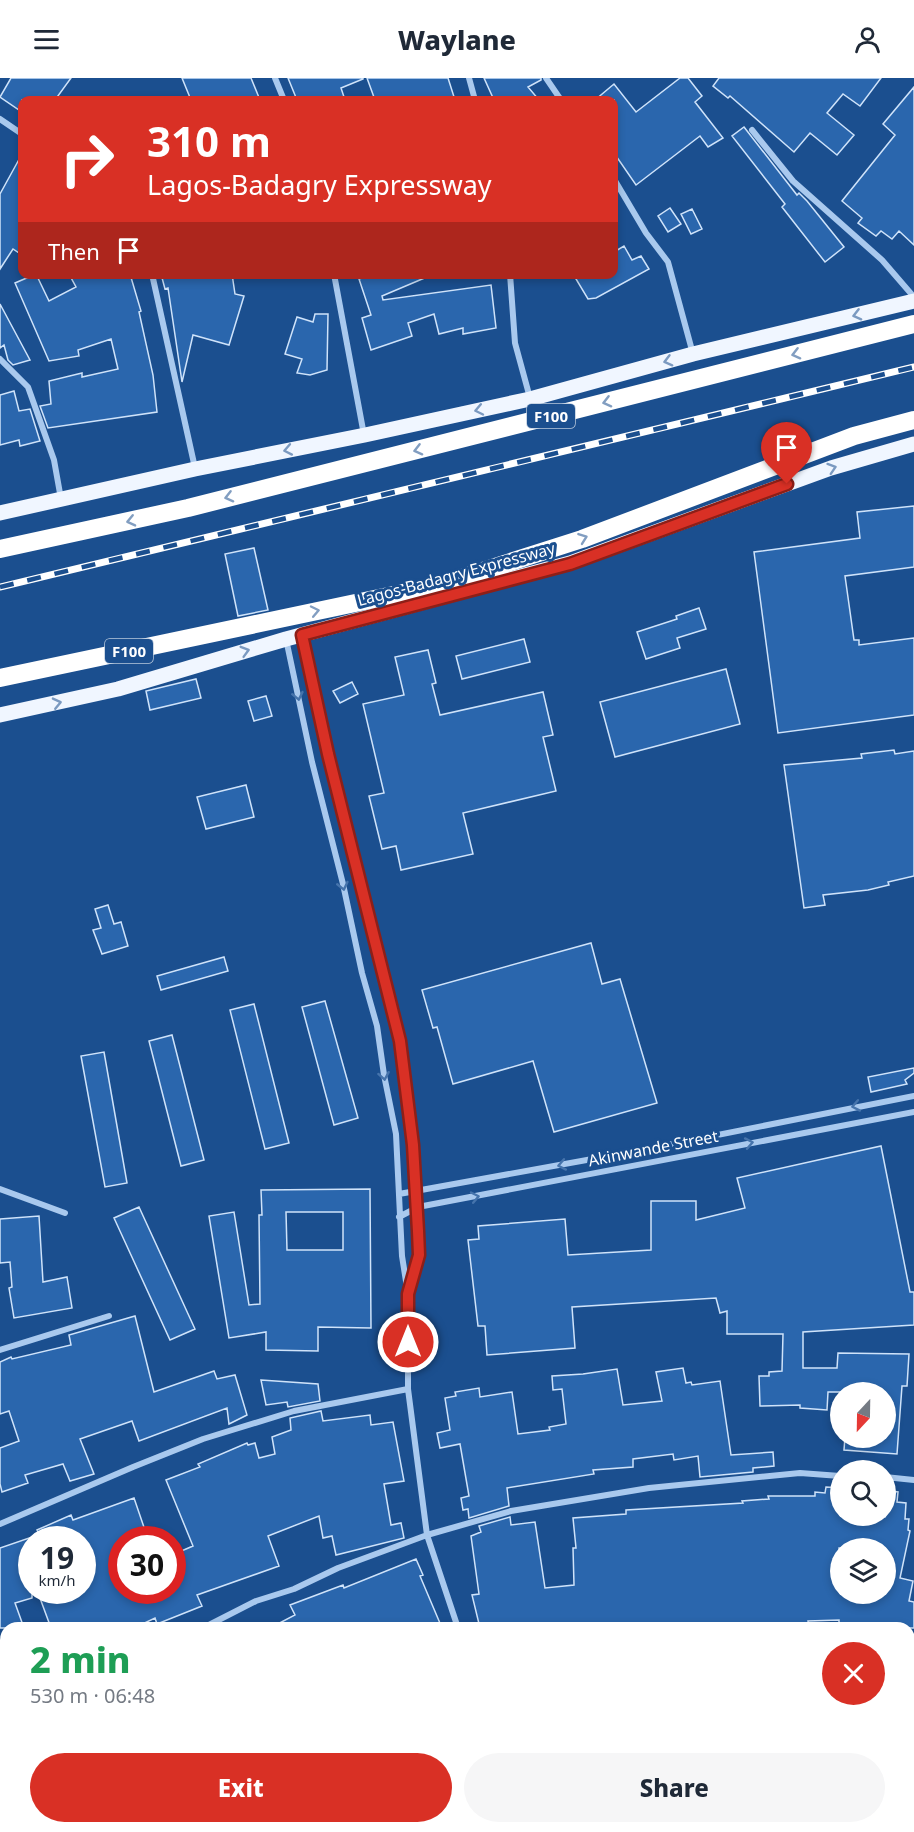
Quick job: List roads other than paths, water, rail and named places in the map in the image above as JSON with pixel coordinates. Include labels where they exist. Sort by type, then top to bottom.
[{"type":"highway","name":"F100","points":[[0,549],[188,508],[914,324]]},
{"type":"highway","name":"Lagos-Badagry Expressway","points":[[0,678],[436,586],[582,539],[854,436],[914,420]]},
{"type":"main road","points":[[0,513],[195,469],[530,399],[693,354],[914,299]]},
{"type":"main road","name":"Lagos-Badagry Expressway","points":[[0,715],[118,689],[286,639],[570,564],[831,468],[914,444]]},
{"type":"street","points":[[275,78],[282,96]]},
{"type":"street","points":[[469,78],[474,96]]},
{"type":"street","points":[[546,78],[558,96]]},
{"type":"street","points":[[0,119],[18,131]]},
{"type":"street","points":[[752,130],[793,181],[882,260],[914,299]]},
{"type":"street","points":[[618,186],[646,233],[668,262],[693,354]]},
{"type":"street","points":[[153,279],[195,469]]},
{"type":"street","points":[[335,279],[364,435]]},
{"type":"street","points":[[510,279],[515,343],[530,399]]},
{"type":"street","points":[[0,359],[28,387],[54,460],[61,500]]},
{"type":"street","points":[[302,635],[328,754],[400,1041],[418,1207],[419,1255],[408,1294]]},
{"type":"street","points":[[286,639],[312,762],[377,1026],[396,1134],[399,1217],[408,1294],[408,1389],[427,1535],[456,1622]]},
{"type":"street","name":"Akinwande Street","points":[[399,1194],[630,1152],[914,1096]]},
{"type":"street","name":"Akinwande Street","points":[[399,1217],[418,1207],[914,1112]]},
{"type":"street","points":[[0,1189],[65,1213]]},
{"type":"street","points":[[0,1350],[109,1316]]},
{"type":"street","points":[[0,1524],[203,1439],[294,1411],[408,1389]]},
{"type":"street","points":[[215,1622],[256,1601],[294,1588],[338,1568],[427,1535],[512,1511],[649,1488],[800,1473],[830,1475]]},
{"type":"street","points":[[896,1478],[914,1479]]},
{"type":"railway","points":[[0,587],[914,367]]}]
